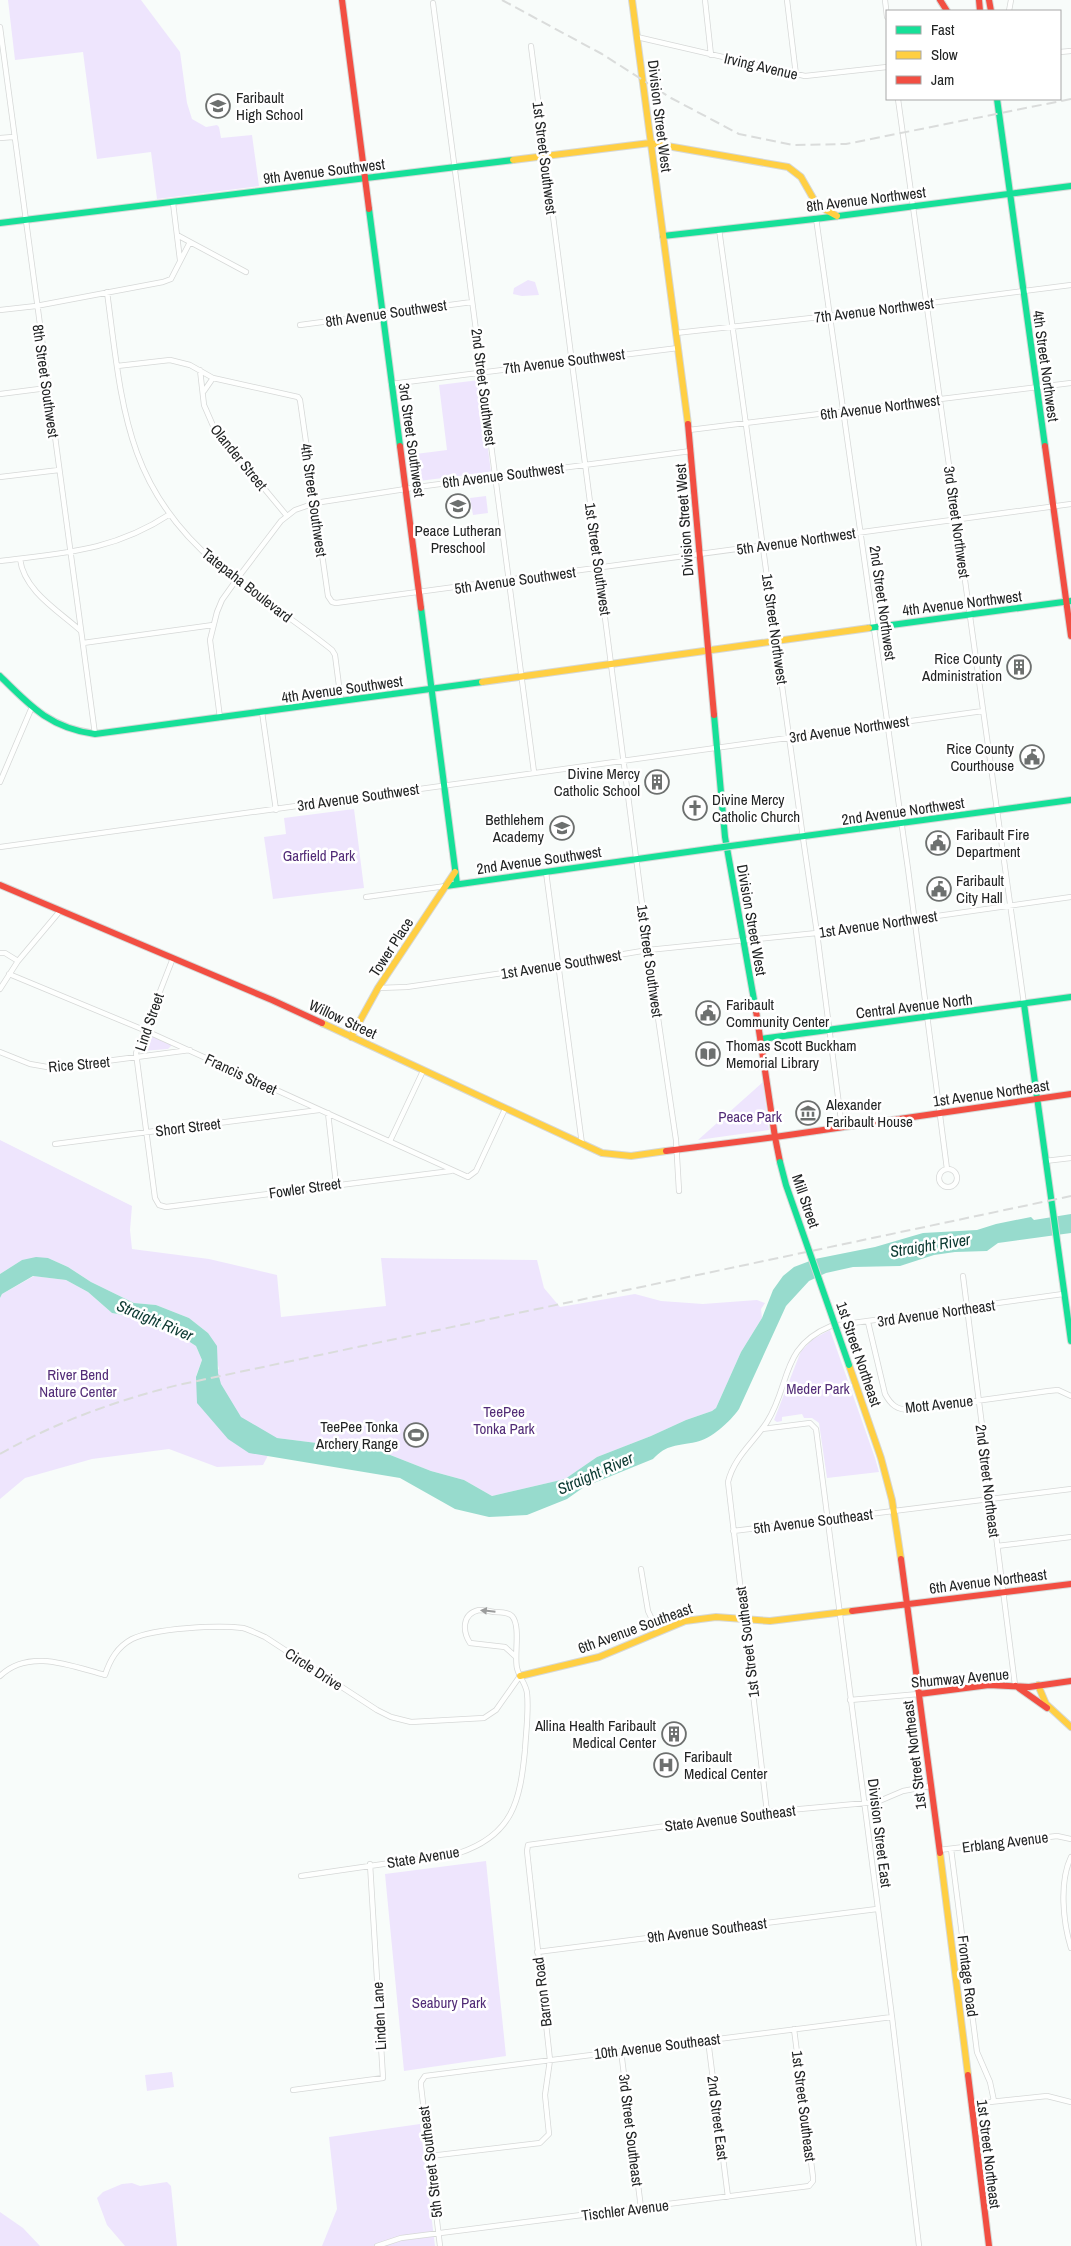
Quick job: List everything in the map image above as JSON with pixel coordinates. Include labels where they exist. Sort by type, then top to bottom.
[{"type":"street","name":"3rd Street Southwest","points":[[342,0],[457,884]]},
{"type":"street","name":"Division Street West","points":[[632,0],[689,430],[698,554],[725,837],[761,1039]]},
{"type":"street","points":[[705,0],[712,55]]},
{"type":"street","points":[[787,0],[796,75]]},
{"type":"street","name":"2nd Street Southwest","points":[[433,2],[534,772]]},
{"type":"street","name":"8th Street Southwest","points":[[0,27],[2,65],[95,734]]},
{"type":"street","name":"Irving Avenue","points":[[637,37],[796,75],[814,76],[886,67]]},
{"type":"street","name":"1st Street Southwest","points":[[531,46],[648,950],[677,1149]]},
{"type":"street","name":"3rd Street Northwest","points":[[898,100],[1024,1004]]},
{"type":"street","name":"4th Street Northwest","points":[[997,100],[1053,506],[1069,602],[1071,636]]},
{"type":"street","points":[[0,138],[13,137]]},
{"type":"street","name":"9th Avenue Southwest","points":[[0,223],[454,169],[650,143],[788,167],[798,173],[809,194]]},
{"type":"street","name":"8th Avenue Northwest","points":[[663,236],[913,207],[1071,186]]},
{"type":"street","points":[[809,194],[819,208],[837,216]]},
{"type":"street","name":"2nd Street Northwest","points":[[809,194],[816,218],[927,1016]]},
{"type":"street","points":[[173,203],[180,261]]},
{"type":"street","name":"1st Street Northwest","points":[[720,229],[790,737],[802,838],[818,933],[829,1029]]},
{"type":"street","points":[[177,235],[246,272]]},
{"type":"street","points":[[0,310],[36,306],[171,279],[190,242]]},
{"type":"street","name":"7th Avenue Northwest","points":[[676,332],[829,316],[1071,285]]},
{"type":"street","name":"Tatepaha Boulevard","points":[[106,292],[123,410],[130,437],[147,477],[170,514],[200,549],[332,650],[335,655],[341,701]]},
{"type":"street","name":"8th Avenue Southwest","points":[[300,325],[382,312],[472,302]]},
{"type":"street","name":"7th Avenue Southwest","points":[[391,384],[678,348]]},
{"type":"street","points":[[116,366],[170,360],[190,365],[213,378],[203,393]]},
{"type":"street","name":"Olander Street","points":[[200,370],[208,417],[214,428],[287,516]]},
{"type":"street","name":"4th Street Southwest","points":[[213,378],[298,397],[328,596],[332,602]]},
{"type":"street","name":"6th Avenue Northwest","points":[[689,430],[1071,383]]},
{"type":"street","points":[[0,394],[47,388]]},
{"type":"street","name":"6th Avenue Southwest","points":[[287,516],[304,505],[315,503],[691,451]]},
{"type":"street","points":[[0,477],[59,470]]},
{"type":"street","name":"5th Avenue Northwest","points":[[698,554],[1071,504]]},
{"type":"street","points":[[0,561],[88,549],[122,540],[170,514]]},
{"type":"street","points":[[220,718],[210,640],[212,625],[222,600],[237,578],[287,516]]},
{"type":"street","name":"5th Avenue Southwest","points":[[332,602],[420,593],[698,554]]},
{"type":"street","points":[[20,558],[28,582],[81,631]]},
{"type":"street","name":"4th Avenue Northwest","points":[[707,649],[1069,602]]},
{"type":"street","points":[[83,643],[212,625]]},
{"type":"street","name":"4th Avenue Southwest","points":[[0,676],[42,716],[67,730],[95,734],[432,689],[707,649]]},
{"type":"street","points":[[0,782],[32,706]]},
{"type":"street","name":"3rd Avenue Northwest","points":[[716,749],[983,711]]},
{"type":"street","points":[[262,712],[276,810]]},
{"type":"street","name":"3rd Avenue Southwest","points":[[0,847],[276,810],[444,784],[716,749]]},
{"type":"street","name":"2nd Avenue Northwest","points":[[716,848],[802,838],[1071,800]]},
{"type":"street","name":"2nd Avenue Southwest","points":[[366,897],[716,848]]},
{"type":"street","name":"Tower Place","points":[[351,1037],[378,988],[455,872]]},
{"type":"street","points":[[546,872],[582,1146]]},
{"type":"street","name":"Willow Street","points":[[0,885],[272,1000],[582,1146],[621,1157],[677,1149]]},
{"type":"street","name":"1st Avenue Northwest","points":[[743,939],[818,933],[1071,897]]},
{"type":"street","points":[[0,988],[18,960],[60,911]]},
{"type":"street","name":"1st Avenue Southwest","points":[[378,988],[407,987],[648,950],[743,939]]},
{"type":"street","points":[[0,953],[5,953],[18,960]]},
{"type":"street","name":"Lind Street","points":[[159,1205],[155,1198],[137,1047],[173,958]]},
{"type":"street","name":"Francis Street","points":[[9,974],[190,1050],[471,1177],[476,1171],[505,1109]]},
{"type":"street","name":"Central Avenue North","points":[[761,1039],[1071,997]]},
{"type":"street","points":[[1024,1004],[1056,1247],[1071,1341]]},
{"type":"street","points":[[927,1016],[947,1169]]},
{"type":"street","points":[[829,1029],[842,1128]]},
{"type":"street","points":[[761,1039],[775,1138]]},
{"type":"street","name":"Rice Street","points":[[0,1052],[30,1064],[53,1068],[190,1050]]},
{"type":"street","points":[[390,1142],[424,1071]]},
{"type":"street","name":"1st Avenue Northeast","points":[[677,1149],[775,1138],[939,1112],[1071,1094]]},
{"type":"street","name":"Short Street","points":[[55,1144],[321,1110]]},
{"type":"street","points":[[328,1113],[336,1184]]},
{"type":"street","name":"Mill Street","points":[[775,1138],[780,1162],[817,1271]]},
{"type":"street","points":[[677,1149],[679,1191]]},
{"type":"street","points":[[1045,1162],[1071,1158]]},
{"type":"street","points":[[947,1169],[954,1171],[958,1177],[955,1184],[950,1187],[944,1186],[939,1180],[941,1172],[947,1169]]},
{"type":"street","name":"Fowler Street","points":[[159,1205],[166,1207],[452,1170]]},
{"type":"street","name":"1st Street Northeast","points":[[817,1271],[881,1458],[894,1511],[920,1694],[938,1851],[989,2246]]},
{"type":"street","name":"2nd Street Northeast","points":[[963,1276],[1015,1685]]},
{"type":"street","name":"3rd Avenue Northeast","points":[[762,1429],[768,1420],[795,1355],[811,1336],[830,1326],[1063,1294]]},
{"type":"street","name":"Mott Avenue","points":[[868,1322],[885,1394],[893,1406],[898,1409],[910,1410],[1053,1390],[1058,1390],[1071,1396]]},
{"type":"street","name":"Division Street East","points":[[762,1429],[810,1423],[816,1429],[892,2017],[919,2246]]},
{"type":"street","name":"1st Street Southeast","points":[[762,1429],[730,1472],[728,1492],[768,1812]]},
{"type":"street","name":"5th Avenue Southeast","points":[[733,1531],[1071,1489]]},
{"type":"street","points":[[997,1546],[1071,1536]]},
{"type":"street","points":[[641,1569],[648,1611],[658,1632]]},
{"type":"street","name":"6th Avenue Northeast","points":[[908,1604],[1071,1584]]},
{"type":"street","name":"6th Avenue Southeast","points":[[520,1676],[530,1672],[599,1657],[684,1621],[699,1618],[716,1617],[770,1621],[908,1604]]},
{"type":"street","points":[[516,1657],[505,1648],[470,1644],[464,1634],[464,1625],[468,1617],[479,1610],[507,1613],[513,1617],[516,1624],[517,1669],[520,1676]]},
{"type":"street","name":"Circle Drive","points":[[0,1676],[9,1668],[19,1664],[47,1660],[105,1675],[111,1659],[120,1648],[133,1639],[149,1634],[199,1627],[245,1628],[265,1637],[377,1710],[401,1720],[412,1722],[484,1718],[496,1710],[520,1676]]},
{"type":"street","name":"State Avenue","points":[[301,1876],[370,1864],[459,1853],[479,1845],[496,1832],[505,1823],[516,1803],[522,1777],[527,1691],[520,1676]]},
{"type":"street","name":"Shumway Avenue","points":[[850,1700],[920,1694],[989,1685],[1038,1686],[1071,1681]]},
{"type":"street","points":[[1015,1685],[1071,1727]]},
{"type":"street","points":[[1038,1686],[1039,1694],[1048,1708]]},
{"type":"street","name":"State Avenue Southeast","points":[[528,1845],[768,1812],[877,1802],[903,1791],[930,1786]]},
{"type":"street","name":"Erblang Avenue","points":[[938,1851],[1056,1836],[1071,1839]]},
{"type":"street","name":"Barron Road","points":[[430,2156],[540,2143],[546,2138],[549,2129],[545,2095],[550,2060],[537,1952],[528,1845]]},
{"type":"street","name":"Frontage Road","points":[[951,1849],[977,2052],[980,2063],[990,2082],[994,2101]]},
{"type":"street","points":[[1071,1857],[1063,1878],[1062,1890],[1071,1948]]},
{"type":"street","name":"Linden Lane","points":[[293,2090],[383,2078],[370,1864]]},
{"type":"street","name":"9th Avenue Southeast","points":[[537,1952],[877,1909]]},
{"type":"street","name":"10th Avenue Southeast","points":[[422,2078],[425,2076],[892,2017]]},
{"type":"street","name":"1st Street Southeast","points":[[794,2029],[813,2177],[811,2184]]},
{"type":"street","name":"2nd Street East","points":[[708,2040],[728,2197]]},
{"type":"street","name":"3rd Street Southeast","points":[[621,2051],[641,2208]]},
{"type":"street","name":"5th Street Southeast","points":[[422,2078],[421,2086],[440,2246]]},
{"type":"street","points":[[970,2104],[1047,2096],[1071,2102]]},
{"type":"street","name":"Tischler Avenue","points":[[378,2246],[401,2238],[805,2187],[811,2184]]},
{"type":"green space","points":[[8,0],[141,0],[180,52],[187,103],[192,119],[206,127],[217,125],[221,138],[252,135],[259,186],[157,199],[151,152],[97,159],[83,52],[15,60]]},
{"type":"green space","points":[[528,280],[535,282],[539,295],[522,296],[513,294],[514,288]]},
{"type":"green space","points":[[479,380],[491,472],[411,482],[408,455],[447,450],[439,385]]},
{"type":"green space","points":[[486,496],[488,513],[473,515],[470,498]]},
{"type":"green space","name":"Garfield Park","points":[[354,809],[364,888],[273,899],[264,837],[286,834],[284,818]]},
{"type":"green space","points":[[148,1034],[171,1046],[168,1049],[141,1051],[145,1035]]},
{"type":"green space","name":"Peace Park","points":[[763,1082],[769,1130],[698,1140]]},
{"type":"green space","points":[[0,1140],[132,1206],[130,1230],[132,1249],[209,1259],[277,1275],[281,1317],[386,1306],[381,1258],[537,1260],[544,1288],[560,1307],[635,1294],[661,1301],[703,1304],[757,1300],[765,1303],[761,1309],[762,1318],[741,1352],[716,1408],[597,1457],[565,1479],[492,1496],[464,1480],[431,1471],[380,1451],[277,1438],[263,1465],[217,1467],[169,1449],[92,1459],[25,1478],[0,1499],[0,1298],[2,1294],[34,1276],[66,1280],[88,1292],[112,1313],[134,1317],[182,1337],[196,1346],[202,1360],[196,1376],[219,1369],[208,1333],[189,1318],[156,1305],[134,1303],[48,1258],[22,1260],[0,1274]]},
{"type":"green space","name":"Meder Park","points":[[830,1330],[879,1472],[827,1478],[819,1423],[812,1418],[804,1418],[802,1414],[782,1417],[782,1421],[777,1422],[774,1420],[801,1351],[813,1339]]},
{"type":"green space","name":"Seabury Park","points":[[486,1861],[506,2056],[404,2071],[385,1874]]},
{"type":"green space","points":[[172,2072],[174,2087],[147,2091],[145,2075]]},
{"type":"green space","points":[[420,2124],[435,2246],[322,2246],[337,2209],[329,2137]]},
{"type":"green space","points":[[167,2182],[171,2186],[177,2246],[125,2246],[107,2225],[97,2198],[103,2192],[122,2184],[132,2183],[140,2186]]},
{"type":"green space","points":[[0,2212],[23,2228],[40,2246],[0,2246]]},
{"type":"water","name":"Straight River","points":[[1071,1214],[1071,1233],[998,1243],[987,1251],[934,1255],[900,1266],[853,1267],[826,1273],[809,1281],[786,1306],[739,1409],[720,1429],[702,1440],[668,1448],[653,1459],[584,1487],[567,1499],[527,1515],[489,1517],[455,1509],[400,1478],[249,1453],[228,1439],[197,1403],[196,1377],[202,1360],[196,1346],[182,1337],[134,1317],[112,1313],[88,1292],[66,1280],[33,1276],[2,1294],[0,1298],[0,1274],[22,1260],[36,1257],[48,1258],[134,1303],[156,1305],[189,1318],[208,1333],[217,1346],[218,1373],[221,1384],[241,1417],[277,1438],[380,1451],[431,1471],[464,1480],[492,1496],[565,1479],[597,1457],[716,1408],[741,1352],[762,1318],[773,1290],[783,1276],[794,1267],[815,1259],[875,1247],[923,1233],[977,1230],[1031,1217],[1034,1220]]},
{"type":"railway","points":[[502,0],[602,54],[671,98],[739,134],[793,145],[846,144],[1071,99]]},
{"type":"railway","points":[[0,1454],[64,1422],[109,1405],[178,1385],[1071,1196]]},
{"type":"traffic: fast","points":[[997,100],[1045,446]]},
{"type":"traffic: fast","points":[[0,223],[513,160]]},
{"type":"traffic: fast","points":[[663,236],[823,218],[1071,186]]},
{"type":"traffic: fast","points":[[369,209],[400,446]]},
{"type":"traffic: fast","points":[[869,628],[1071,601]]},
{"type":"traffic: fast","points":[[421,608],[457,884]]},
{"type":"traffic: fast","points":[[0,676],[31,706],[53,721],[65,727],[95,734],[482,682]]},
{"type":"traffic: fast","points":[[714,715],[725,837],[756,1011]]},
{"type":"traffic: fast","points":[[738,845],[1071,800]]},
{"type":"traffic: fast","points":[[716,848],[738,845]]},
{"type":"traffic: fast","points":[[446,886],[716,848]]},
{"type":"traffic: fast","points":[[761,1039],[1071,997]]},
{"type":"traffic: fast","points":[[1024,1004],[1071,1341]]},
{"type":"traffic: fast","points":[[780,1162],[786,1185],[849,1365]]},
{"type":"traffic: slow","points":[[632,0],[688,424]]},
{"type":"traffic: slow","points":[[513,160],[650,143],[788,167],[801,177],[817,205],[837,216]]},
{"type":"traffic: slow","points":[[482,682],[869,628]]},
{"type":"traffic: slow","points":[[351,1037],[378,988],[455,872]]},
{"type":"traffic: slow","points":[[322,1023],[602,1153],[631,1156],[666,1151]]},
{"type":"traffic: slow","points":[[849,1365],[881,1458],[892,1500],[901,1559]]},
{"type":"traffic: slow","points":[[520,1676],[599,1657],[685,1621],[716,1617],[770,1621],[852,1611]]},
{"type":"traffic: slow","points":[[1038,1685],[1046,1704],[1071,1727]]},
{"type":"traffic: slow","points":[[940,1853],[968,2075]]},
{"type":"traffic: jam","points":[[342,0],[369,209]]},
{"type":"traffic: jam","points":[[940,0],[946,10]]},
{"type":"traffic: jam","points":[[979,0],[980,10]]},
{"type":"traffic: jam","points":[[989,0],[991,10]]},
{"type":"traffic: jam","points":[[688,424],[714,715]]},
{"type":"traffic: jam","points":[[400,446],[421,608]]},
{"type":"traffic: jam","points":[[1045,446],[1071,636]]},
{"type":"traffic: jam","points":[[0,885],[322,1023]]},
{"type":"traffic: jam","points":[[666,1151],[775,1137],[756,1011]]},
{"type":"traffic: jam","points":[[780,1162],[775,1137],[1071,1094]]},
{"type":"traffic: jam","points":[[901,1559],[940,1853]]},
{"type":"traffic: jam","points":[[852,1611],[1071,1584]]},
{"type":"traffic: jam","points":[[919,1694],[989,1685],[1029,1687],[1071,1681]]},
{"type":"traffic: jam","points":[[1016,1686],[1047,1708]]},
{"type":"traffic: jam","points":[[968,2075],[989,2246]]},
{"type":"place","name":"Faribault High School","points":[[218,106]]},
{"type":"place","name":"Peace Lutheran Preschool","points":[[458,506]]},
{"type":"place","name":"Rice County Administration","points":[[1019,667]]},
{"type":"place","name":"Rice County Courthouse","points":[[1032,757]]},
{"type":"place","name":"Divine Mercy Catholic School","points":[[657,782]]},
{"type":"place","name":"Divine Mercy Catholic Church","points":[[695,808]]},
{"type":"place","name":"Bethlehem Academy","points":[[562,828]]},
{"type":"place","name":"Faribault Fire Department","points":[[938,843]]},
{"type":"place","name":"Faribault City Hall","points":[[939,889]]},
{"type":"place","name":"Faribault Community Center","points":[[708,1013]]},
{"type":"place","name":"Thomas Scott Buckham Memorial Library","points":[[708,1054]]},
{"type":"place","name":"Alexander Faribault House","points":[[808,1113]]},
{"type":"place","name":"TeePee Tonka Archery Range","points":[[416,1435]]},
{"type":"place","name":"Allina Health Faribault Medical Center","points":[[674,1734]]},
{"type":"place","name":"Faribault Medical Center","points":[[666,1765]]},
{"type":"park label","name":"River Bend Nature Center","points":[[78,1382]]},
{"type":"park label","name":"TeePee Tonka Park","points":[[504,1420]]}]
